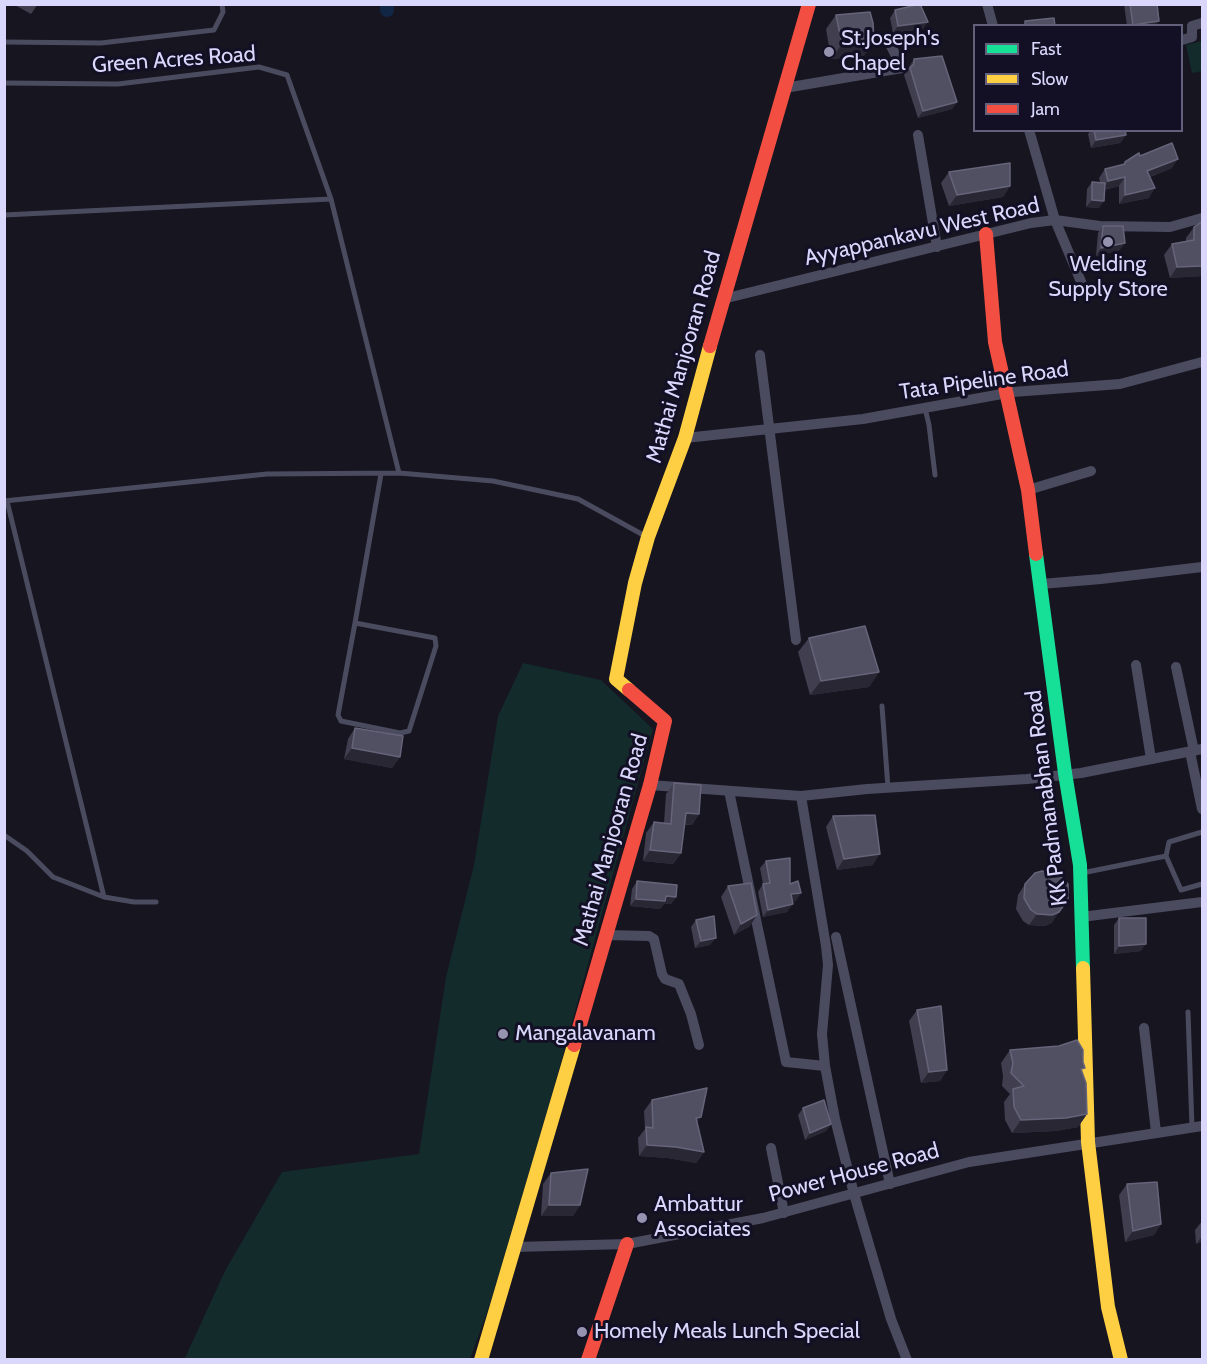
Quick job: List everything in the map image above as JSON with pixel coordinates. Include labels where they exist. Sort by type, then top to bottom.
[{"type":"street","name":"Mathai Manjooran Road","points":[[481,1359],[516,1247],[650,785],[665,721],[616,679],[635,583],[648,537],[685,438],[809,4]]},
{"type":"street","points":[[987,4],[992,24]]},
{"type":"street","points":[[1183,40],[1192,37],[1192,26],[1203,23]]},
{"type":"street","points":[[785,88],[902,68],[889,42]]},
{"type":"street","points":[[1030,132],[1055,220],[1082,284]]},
{"type":"street","points":[[918,135],[937,247]]},
{"type":"street","name":"Ayyappankavu West Road","points":[[723,299],[1031,223],[1055,220],[1100,226],[1170,227],[1203,218]]},
{"type":"street","name":"KK Padmanabhan Road","points":[[986,234],[995,342],[1028,490],[1065,774],[1081,874],[1088,1142],[1108,1307],[1121,1359]]},
{"type":"street","points":[[760,355],[796,640]]},
{"type":"street","name":"Tata Pipeline Road","points":[[685,438],[863,419],[1006,393],[1120,384],[1202,365]]},
{"type":"street","points":[[1028,490],[1091,471]]},
{"type":"street","points":[[1041,584],[1203,567]]},
{"type":"street","points":[[1136,665],[1151,759]]},
{"type":"street","points":[[1176,667],[1196,751],[1203,809]]},
{"type":"street","points":[[650,785],[801,796],[1081,773],[1196,751]]},
{"type":"street","points":[[729,790],[786,1062],[825,1065]]},
{"type":"street","points":[[801,796],[826,946],[828,965],[822,1034],[835,1119],[854,1194],[891,1319],[907,1359]]},
{"type":"street","points":[[1082,917],[1203,902]]},
{"type":"street","points":[[606,935],[649,936],[654,939],[664,979],[679,984],[691,1014],[699,1045]]},
{"type":"street","points":[[836,937],[890,1184]]},
{"type":"street","points":[[1144,1028],[1156,1132]]},
{"type":"street","name":"Power House Road","points":[[516,1247],[627,1244],[784,1213],[969,1162],[1197,1126]]},
{"type":"street","points":[[771,1148],[784,1213]]},
{"type":"street","points":[[588,1359],[627,1244]]},
{"type":"lane","points":[[4,42],[101,43],[214,30],[222,12],[222,4]]},
{"type":"lane","name":"Green Acres Road","points":[[4,83],[118,84],[259,67],[287,75],[331,199],[399,473]]},
{"type":"lane","points":[[4,215],[331,199]]},
{"type":"lane","points":[[925,408],[935,475]]},
{"type":"lane","points":[[104,897],[6,501],[267,474],[399,473],[493,481],[578,499],[648,537]]},
{"type":"lane","points":[[355,623],[435,638],[436,646],[409,731],[400,733],[341,722],[338,715],[381,474]]},
{"type":"lane","points":[[882,706],[888,788]]},
{"type":"lane","points":[[1203,832],[1168,842],[1166,856],[1180,890],[1203,884]]},
{"type":"lane","points":[[4,835],[27,851],[53,877],[104,897],[134,902],[156,902]]},
{"type":"lane","points":[[1081,874],[1166,856]]},
{"type":"lane","points":[[1188,1012],[1197,1126]]},
{"type":"green space","points":[[1202,41],[1202,71],[1192,73],[1186,45]]},
{"type":"green space","name":"Mangalavanam","points":[[523,663],[601,680],[653,729],[553,1091],[490,1304],[470,1359],[184,1360],[225,1271],[282,1172],[419,1154],[446,977],[474,865],[498,716]]},
{"type":"building","points":[[920,4],[928,22],[898,26],[895,10]]},
{"type":"building","points":[[1130,4],[1157,4],[1159,21],[1133,24]]},
{"type":"building","points":[[870,12],[874,41],[842,44],[836,15]]},
{"type":"building","points":[[1054,18],[1055,24],[1025,24],[1025,21]]},
{"type":"building","points":[[942,56],[957,102],[923,111],[910,68],[914,64],[914,59]]},
{"type":"building","points":[[1094,132],[1125,132],[1126,135],[1096,140]]},
{"type":"building","points":[[1172,143],[1178,159],[1147,171],[1155,188],[1125,195],[1125,177],[1108,181],[1105,169],[1125,164],[1139,153],[1140,156]]},
{"type":"building","points":[[1010,163],[1010,186],[957,195],[949,172]]},
{"type":"building","points":[[1092,182],[1105,183],[1104,201],[1092,200]]},
{"type":"building","points":[[1203,221],[1203,266],[1177,267],[1172,244],[1194,240],[1194,227]]},
{"type":"building","points":[[1103,226],[1123,226],[1125,243],[1101,248]]},
{"type":"building","points":[[865,626],[879,672],[821,681],[809,638]]},
{"type":"building","points":[[355,728],[403,736],[400,757],[352,748]]},
{"type":"building","points":[[674,783],[701,785],[699,814],[686,813],[681,853],[650,850],[654,822],[671,824]]},
{"type":"building","points":[[875,815],[880,854],[844,859],[833,816]]},
{"type":"building","points":[[790,858],[790,884],[798,881],[801,893],[791,894],[793,904],[768,910],[763,884],[770,883],[766,861]]},
{"type":"building","points":[[1042,871],[1057,873],[1068,884],[1068,899],[1059,912],[1052,915],[1037,914],[1031,910],[1024,898],[1025,884],[1035,873]]},
{"type":"building","points":[[637,881],[677,885],[676,897],[666,896],[665,901],[636,899]]},
{"type":"building","points":[[751,883],[757,915],[741,924],[728,886]]},
{"type":"building","points":[[714,916],[716,938],[701,941],[696,920]]},
{"type":"building","points":[[1119,918],[1146,918],[1146,944],[1119,946]]},
{"type":"building","points":[[941,1006],[947,1070],[929,1072],[917,1010]]},
{"type":"building","points":[[1077,1040],[1083,1050],[1085,1068],[1081,1069],[1086,1083],[1087,1114],[1066,1118],[1021,1120],[1014,1107],[1013,1089],[1024,1086],[1011,1073],[1013,1063],[1010,1050],[1059,1046]]},
{"type":"building","points":[[707,1088],[701,1117],[696,1118],[704,1152],[647,1145],[646,1127],[653,1128],[652,1100]]},
{"type":"building","points":[[824,1100],[831,1124],[810,1133],[803,1108]]},
{"type":"building","points":[[588,1169],[580,1205],[549,1205],[551,1173]]},
{"type":"building","points":[[1157,1182],[1161,1224],[1133,1231],[1127,1184]]},
{"type":"waterway","points":[[387,4],[387,10]]},
{"type":"traffic: fast","points":[[1036,554],[1065,773],[1080,865],[1083,968]]},
{"type":"traffic: slow","points":[[629,690],[616,679],[635,583],[648,537],[685,438],[710,346]]},
{"type":"traffic: slow","points":[[1083,968],[1088,1142],[1108,1307],[1121,1360]]},
{"type":"traffic: slow","points":[[481,1360],[574,1045]]},
{"type":"traffic: jam","points":[[710,346],[809,4]]},
{"type":"traffic: jam","points":[[986,234],[995,342],[1028,490],[1036,554]]},
{"type":"traffic: jam","points":[[574,1045],[650,785],[665,721],[629,690]]},
{"type":"traffic: jam","points":[[588,1360],[627,1244]]},
{"type":"place","name":"St.Joseph's Chapel","points":[[829,52]]},
{"type":"place","name":"Welding Supply Store","points":[[1108,242]]},
{"type":"place","name":"Mangalavanam","points":[[503,1034]]},
{"type":"place","name":"Ambattur Associates","points":[[642,1218]]},
{"type":"place","name":"Homely Meals Lunch Special","points":[[582,1332]]}]
